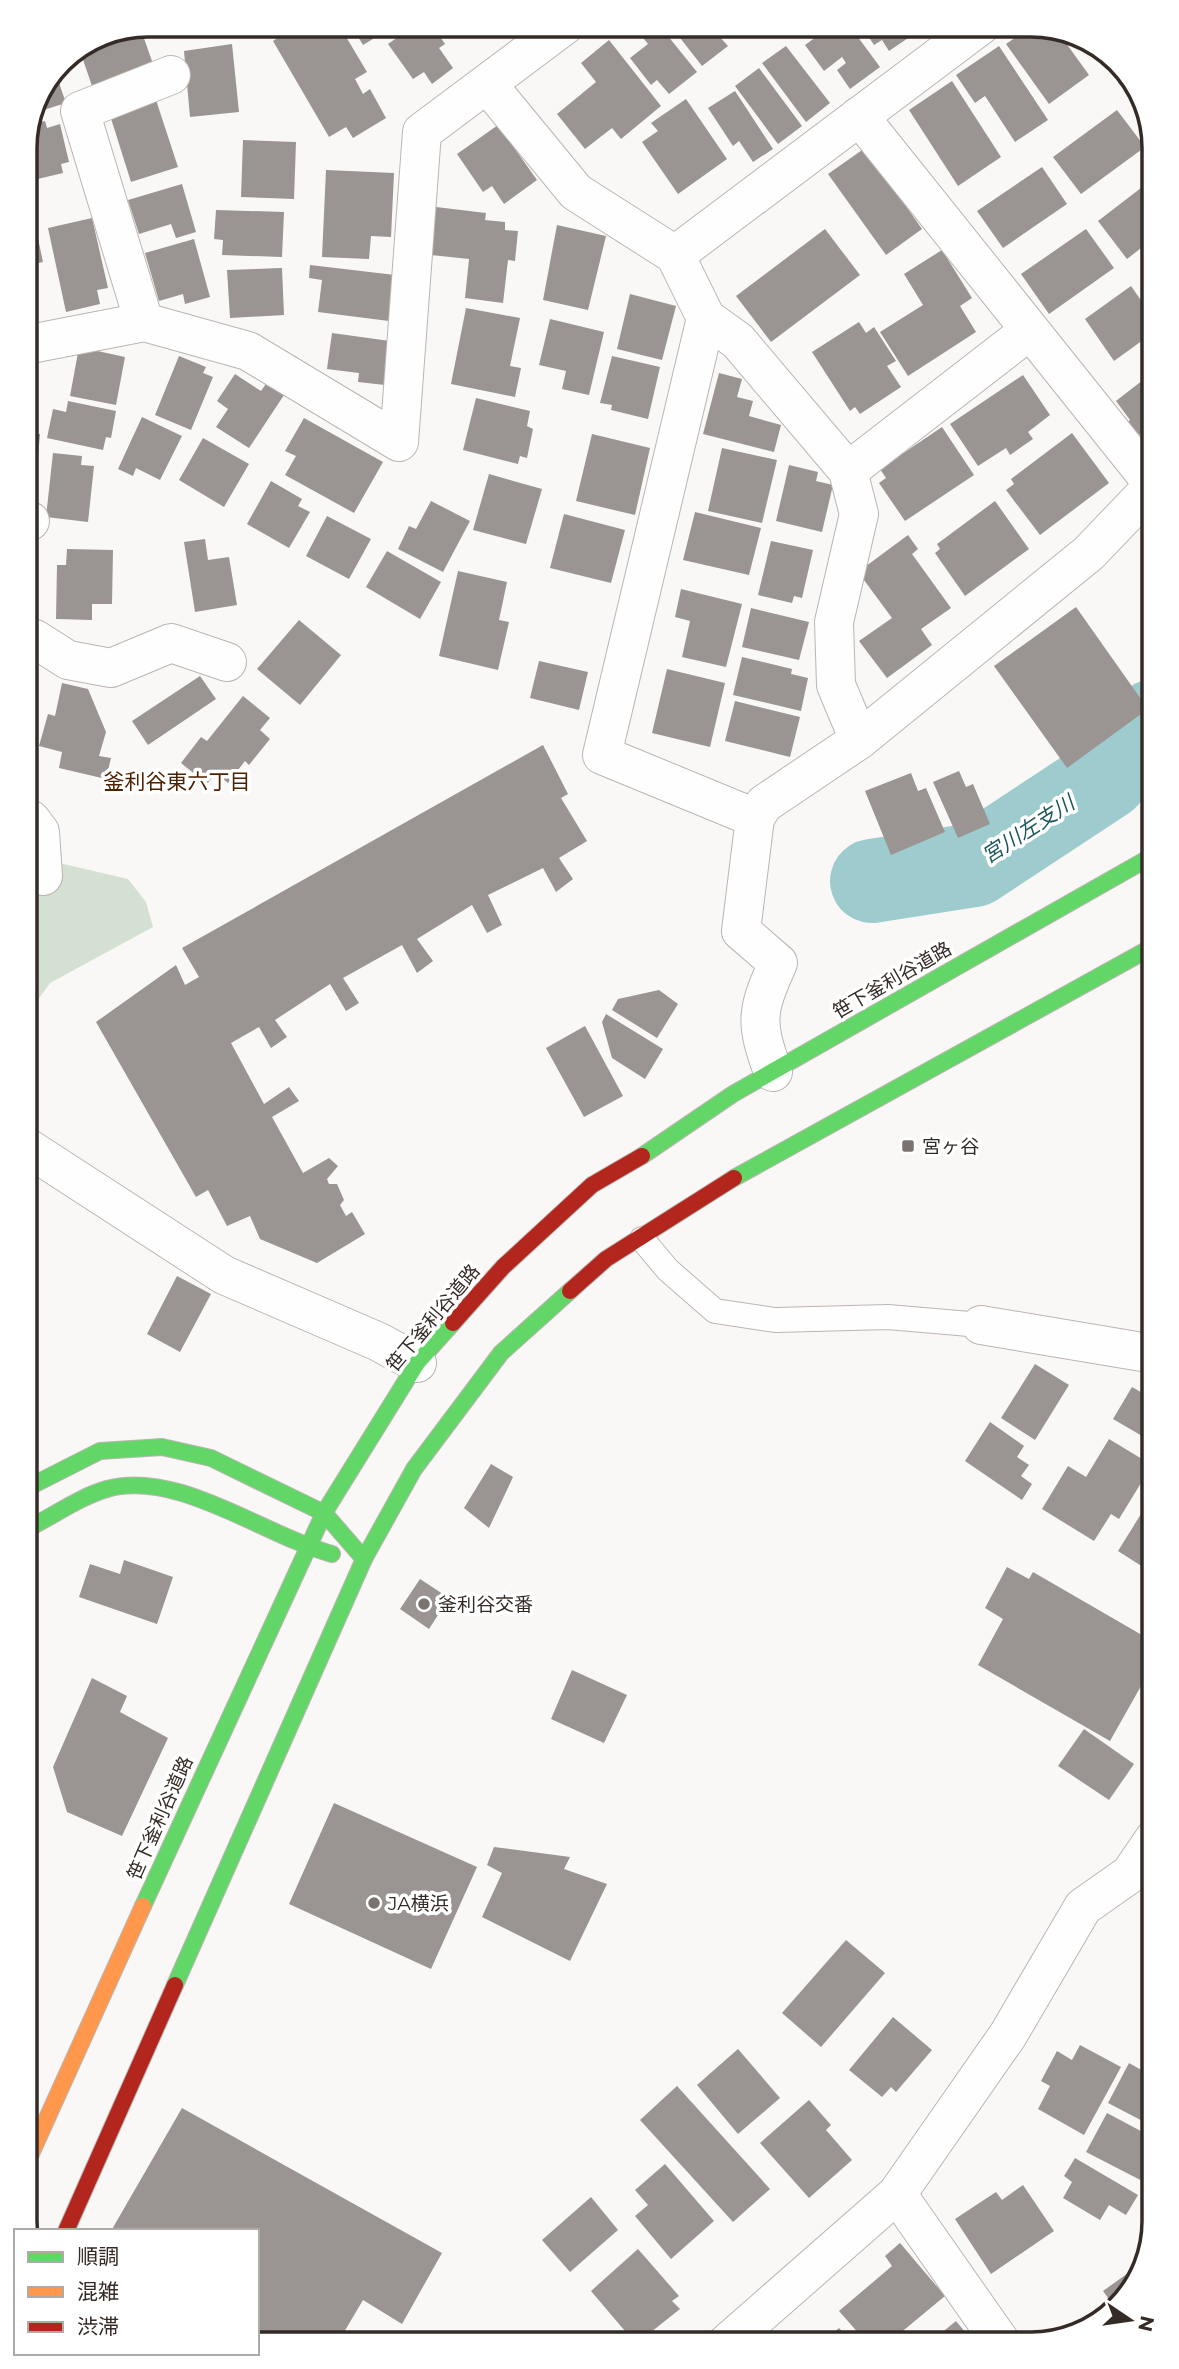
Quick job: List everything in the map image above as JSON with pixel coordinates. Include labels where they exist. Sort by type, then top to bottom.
[{"type":"street","points":[[37,343],[144,323],[248,351],[399,442],[422,132],[550,37]]},
{"type":"street","points":[[675,255],[965,37]]},
{"type":"street","points":[[144,323],[80,111],[171,75]]},
{"type":"street","points":[[488,85],[576,191],[675,255],[706,318],[738,341],[848,471],[859,514],[834,622],[836,684],[859,740]]},
{"type":"street","points":[[859,116],[1142,470]]},
{"type":"street","points":[[706,318],[602,755],[755,818]]},
{"type":"street","points":[[848,471],[1029,331]]},
{"type":"street","points":[[773,1072],[759,1033],[763,997],[778,963],[741,931],[755,818],[764,804],[859,740],[1088,553],[1142,497]]},
{"type":"street","points":[[37,642],[68,660],[111,668],[171,643],[227,662]]},
{"type":"street","points":[[37,828],[40,832],[43,876]]},
{"type":"street","name":"笹下釜利谷道路","points":[[37,2138],[305,1549],[324,1513],[417,1363],[503,1268],[592,1185],[661,1145],[733,1094],[1142,862]]},
{"type":"street","points":[[67,2229],[364,1559],[414,1469],[501,1353],[606,1259],[642,1239],[699,1197],[1142,953]]},
{"type":"street","points":[[37,1154],[224,1275],[379,1342],[417,1363]]},
{"type":"street","points":[[981,1325],[1142,1352]]},
{"type":"street","points":[[37,1482],[100,1451],[163,1447],[211,1458],[324,1513],[364,1559]]},
{"type":"street","points":[[37,1524],[109,1488],[150,1486],[188,1495],[305,1549],[364,1559]]},
{"type":"street","points":[[740,2332],[897,2194],[1008,2035],[1083,1906],[1130,1874],[1142,1856]]},
{"type":"street","points":[[897,2194],[994,2332]]},
{"type":"lane","points":[[642,1239],[668,1270],[715,1311],[775,1321],[888,1317],[981,1325]]},
{"type":"green space","points":[[37,855],[59,863],[128,879],[146,902],[153,927],[50,983],[37,1001]]},
{"type":"building","points":[[144,37],[153,64],[92,86],[83,58],[112,43]]},
{"type":"building","points":[[279,37],[346,37],[367,72],[355,79],[363,94],[370,89],[386,118],[353,138],[346,127],[329,137],[273,41]]},
{"type":"building","points":[[358,37],[376,37],[363,45]]},
{"type":"building","points":[[398,37],[440,37],[445,44],[439,48],[453,68],[432,84],[424,72],[413,79],[388,44]]},
{"type":"building","points":[[642,37],[669,37],[697,72],[669,94],[657,80],[651,85],[630,58],[648,44]]},
{"type":"building","points":[[679,37],[720,37],[728,46],[702,66]]},
{"type":"building","points":[[816,37],[858,37],[880,67],[850,89],[837,70],[846,63],[842,57],[824,71],[805,45]]},
{"type":"building","points":[[869,37],[910,37],[889,51],[882,40],[874,45]]},
{"type":"building","points":[[1016,37],[1039,37],[1066,43],[1089,75],[1049,104],[1006,44]]},
{"type":"building","points":[[609,40],[661,106],[621,139],[612,128],[585,149],[557,114],[596,82],[581,63]]},
{"type":"building","points":[[232,44],[239,112],[190,117],[184,51]]},
{"type":"building","points":[[786,46],[830,103],[806,122],[762,63]]},
{"type":"building","points":[[999,46],[1048,120],[1015,142],[985,96],[975,103],[956,75]]},
{"type":"building","points":[[759,68],[802,126],[778,144],[735,86]]},
{"type":"building","points":[[952,81],[1001,157],[958,186],[909,110]]},
{"type":"building","points":[[59,82],[66,103],[44,110]]},
{"type":"building","points":[[735,91],[773,149],[753,162],[739,141],[733,146],[708,108]]},
{"type":"building","points":[[155,97],[178,167],[131,182],[109,112]]},
{"type":"building","points":[[686,99],[727,159],[678,194],[642,142],[658,131],[651,123]]},
{"type":"building","points":[[1117,110],[1142,142],[1142,149],[1081,194],[1053,157]]},
{"type":"building","points":[[45,121],[47,128],[60,124],[69,162],[61,164],[63,173],[37,179],[37,140],[40,122]]},
{"type":"building","points":[[498,125],[537,180],[504,204],[492,186],[483,192],[457,154]]},
{"type":"building","points":[[243,140],[296,142],[294,199],[241,197]]},
{"type":"building","points":[[865,148],[922,229],[886,255],[828,174]]},
{"type":"building","points":[[1042,167],[1067,204],[1003,248],[977,211]]},
{"type":"building","points":[[326,170],[394,173],[391,237],[371,236],[369,259],[322,257]]},
{"type":"building","points":[[182,184],[196,232],[176,238],[171,224],[139,234],[128,200]]},
{"type":"building","points":[[1142,187],[1142,247],[1127,259],[1098,221]]},
{"type":"building","points":[[436,207],[486,213],[485,220],[505,222],[505,230],[518,231],[515,261],[508,260],[503,303],[465,298],[469,259],[431,255]]},
{"type":"building","points":[[216,210],[284,212],[282,257],[222,255],[223,240],[214,239]]},
{"type":"building","points":[[92,218],[108,288],[97,290],[100,304],[66,312],[48,228]]},
{"type":"building","points":[[557,225],[606,236],[588,310],[543,300]]},
{"type":"building","points":[[825,229],[860,275],[771,342],[736,296]]},
{"type":"building","points":[[1086,229],[1114,268],[1049,314],[1021,274]]},
{"type":"building","points":[[37,234],[43,262],[37,263]]},
{"type":"building","points":[[194,239],[210,297],[185,304],[183,294],[159,301],[145,253]]},
{"type":"building","points":[[942,250],[972,298],[960,306],[976,332],[908,376],[880,332],[923,305],[904,274]]},
{"type":"building","points":[[310,265],[395,275],[389,321],[318,312],[322,280],[309,278]]},
{"type":"building","points":[[282,268],[284,315],[230,318],[227,270]]},
{"type":"building","points":[[1131,286],[1142,302],[1142,341],[1114,361],[1085,319]]},
{"type":"building","points":[[630,294],[676,306],[662,360],[617,349]]},
{"type":"building","points":[[466,308],[520,318],[510,366],[521,368],[515,397],[451,384]]},
{"type":"building","points":[[550,319],[604,332],[589,395],[562,389],[566,371],[539,365]]},
{"type":"building","points":[[859,322],[866,333],[874,327],[896,361],[887,366],[901,387],[860,414],[855,407],[850,411],[812,352]]},
{"type":"building","points":[[332,333],[390,341],[385,385],[358,382],[359,373],[327,369]]},
{"type":"building","points":[[79,347],[125,357],[116,405],[70,396]]},
{"type":"building","points":[[179,356],[206,367],[203,373],[213,377],[191,430],[155,415]]},
{"type":"building","points":[[612,356],[660,367],[648,419],[611,410],[612,405],[600,403]]},
{"type":"building","points":[[719,373],[742,379],[737,397],[753,401],[749,416],[781,425],[774,452],[703,434]]},
{"type":"building","points":[[235,374],[261,391],[268,381],[286,392],[249,448],[216,427],[228,409],[217,401]]},
{"type":"building","points":[[1023,375],[1050,415],[1028,432],[1033,439],[1010,455],[1006,448],[978,466],[950,424]]},
{"type":"building","points":[[1142,381],[1142,433],[1138,436],[1127,423],[1130,420],[1116,401]]},
{"type":"building","points":[[476,398],[530,411],[527,426],[533,429],[527,458],[520,456],[518,464],[463,450]]},
{"type":"building","points":[[68,401],[116,411],[111,438],[106,437],[103,450],[47,438],[53,409],[66,412]]},
{"type":"building","points":[[142,417],[182,436],[160,480],[136,468],[133,476],[118,469]]},
{"type":"building","points":[[304,418],[383,462],[354,513],[285,475],[296,456],[285,451]]},
{"type":"building","points":[[942,427],[974,475],[905,521],[879,483],[886,478],[880,469]]},
{"type":"building","points":[[1072,433],[1109,483],[1040,535],[1006,490],[1014,484],[1011,479]]},
{"type":"building","points":[[37,434],[40,434],[37,468]]},
{"type":"building","points":[[592,434],[650,448],[635,515],[576,501]]},
{"type":"building","points":[[203,438],[249,464],[224,507],[179,480]]},
{"type":"building","points":[[722,448],[777,460],[762,523],[708,511]]},
{"type":"building","points":[[53,453],[82,456],[81,465],[94,466],[88,522],[46,517]]},
{"type":"building","points":[[789,465],[818,472],[816,481],[833,485],[822,532],[776,521]]},
{"type":"building","points":[[489,474],[542,489],[526,544],[473,530]]},
{"type":"building","points":[[271,481],[302,499],[298,506],[310,512],[289,548],[247,524]]},
{"type":"building","points":[[431,501],[470,521],[443,572],[398,549],[409,526],[416,529]]},
{"type":"building","points":[[995,501],[1029,549],[965,596],[935,553],[940,549],[937,544]]},
{"type":"building","points":[[695,512],[761,528],[749,575],[683,560]]},
{"type":"building","points":[[564,514],[625,530],[611,583],[550,568]]},
{"type":"building","points":[[327,516],[371,539],[349,579],[306,556]]},
{"type":"building","points":[[908,535],[918,549],[912,554],[951,608],[921,629],[932,645],[887,678],[859,641],[892,618],[858,572]]},
{"type":"building","points":[[205,539],[208,560],[229,557],[237,605],[195,612],[184,542]]},
{"type":"building","points":[[771,541],[813,550],[802,598],[794,596],[792,603],[758,595]]},
{"type":"building","points":[[67,549],[113,550],[112,604],[92,604],[92,620],[56,619],[57,565],[66,565]]},
{"type":"building","points":[[387,551],[441,582],[420,619],[366,587]]},
{"type":"building","points":[[458,571],[507,582],[499,620],[509,622],[498,670],[439,656]]},
{"type":"building","points":[[681,589],[742,604],[726,667],[682,657],[690,621],[675,617]]},
{"type":"building","points":[[1076,607],[1142,700],[1142,713],[1067,768],[994,666]]},
{"type":"building","points":[[751,608],[809,622],[799,660],[742,647]]},
{"type":"building","points":[[299,620],[341,655],[300,705],[257,669]]},
{"type":"building","points":[[742,657],[792,669],[791,674],[808,678],[801,711],[733,695]]},
{"type":"building","points":[[539,661],[588,672],[579,710],[530,698]]},
{"type":"building","points":[[667,669],[725,683],[710,747],[652,733]]},
{"type":"building","points":[[200,676],[216,699],[148,745],[132,721]]},
{"type":"building","points":[[62,683],[88,689],[106,732],[99,756],[111,758],[106,779],[59,768],[62,752],[39,746],[48,714],[55,716]]},
{"type":"building","points":[[243,696],[270,718],[260,730],[270,739],[249,765],[245,761],[228,783],[216,773],[207,784],[181,763],[201,737],[207,741]]},
{"type":"building","points":[[735,701],[800,717],[790,757],[725,741]]},
{"type":"building","points":[[543,745],[568,794],[561,798],[587,841],[559,858],[573,879],[556,892],[543,868],[488,895],[502,925],[487,933],[472,905],[417,939],[433,961],[417,973],[402,945],[343,978],[359,1003],[346,1011],[330,984],[275,1020],[287,1037],[271,1048],[259,1027],[231,1043],[264,1104],[289,1087],[299,1101],[272,1117],[303,1173],[329,1158],[338,1166],[327,1179],[329,1184],[337,1184],[344,1200],[340,1205],[346,1216],[352,1212],[365,1234],[317,1263],[260,1239],[250,1216],[227,1226],[208,1190],[196,1197],[96,1022],[176,965],[185,985],[199,977],[182,948]]},
{"type":"building","points":[[959,771],[966,787],[973,784],[990,824],[958,838],[933,782]]},
{"type":"building","points":[[911,773],[918,791],[926,788],[945,832],[891,855],[865,791]]},
{"type":"building","points":[[659,990],[678,1004],[657,1038],[612,1010],[618,999]]},
{"type":"building","points":[[606,1014],[663,1049],[645,1079],[612,1058],[602,1022]]},
{"type":"building","points":[[585,1026],[623,1096],[584,1117],[546,1048]]},
{"type":"building","points":[[177,1276],[211,1294],[180,1352],[147,1334]]},
{"type":"building","points":[[1035,1364],[1069,1385],[1035,1440],[1001,1418]]},
{"type":"building","points":[[1132,1387],[1142,1393],[1142,1436],[1113,1419]]},
{"type":"building","points":[[990,1422],[1024,1446],[1017,1457],[1029,1465],[1021,1476],[1032,1484],[1022,1500],[965,1461]]},
{"type":"building","points":[[1109,1439],[1142,1459],[1142,1481],[1119,1519],[1111,1514],[1094,1541],[1042,1509],[1068,1466],[1086,1477]]},
{"type":"building","points":[[491,1464],[513,1477],[489,1528],[464,1508]]},
{"type":"building","points":[[1141,1514],[1142,1515],[1142,1566],[1118,1551]]},
{"type":"building","points":[[124,1560],[173,1577],[157,1624],[79,1597],[90,1564],[120,1574]]},
{"type":"building","points":[[1007,1567],[1029,1579],[1033,1572],[1142,1635],[1142,1684],[1110,1741],[978,1665],[1003,1619],[985,1608]]},
{"type":"building","name":"釜利谷交番","points":[[420,1579],[449,1598],[429,1629],[400,1609]]},
{"type":"building","points":[[572,1670],[627,1695],[604,1743],[551,1719]]},
{"type":"building","points":[[92,1678],[127,1696],[120,1712],[168,1738],[122,1836],[67,1812],[53,1767]]},
{"type":"building","points":[[1084,1729],[1134,1764],[1109,1800],[1058,1766]]},
{"type":"building","points":[[334,1803],[477,1867],[431,1969],[289,1904]]},
{"type":"building","points":[[494,1847],[570,1857],[564,1869],[607,1884],[570,1961],[482,1917],[502,1873],[487,1865]]},
{"type":"building","points":[[846,1940],[885,1973],[821,2047],[782,2013]]},
{"type":"building","points":[[893,2017],[932,2050],[896,2092],[891,2087],[882,2097],[849,2070]]},
{"type":"building","points":[[1080,2045],[1121,2067],[1084,2135],[1038,2109],[1050,2086],[1041,2081],[1057,2051],[1072,2060]]},
{"type":"building","points":[[738,2049],[780,2098],[738,2134],[697,2085]]},
{"type":"building","points":[[1129,2063],[1142,2070],[1142,2121],[1108,2103]]},
{"type":"building","points":[[677,2086],[770,2189],[733,2222],[640,2120]]},
{"type":"building","points":[[809,2100],[831,2125],[826,2130],[852,2160],[809,2198],[760,2143]]},
{"type":"building","points":[[182,2108],[442,2253],[402,2324],[363,2300],[344,2332],[259,2332],[259,2229],[112,2229]]},
{"type":"building","points":[[1107,2113],[1142,2132],[1142,2181],[1086,2152]]},
{"type":"building","points":[[1075,2158],[1138,2195],[1126,2215],[1109,2205],[1100,2220],[1063,2198],[1072,2182],[1064,2176]]},
{"type":"building","points":[[665,2164],[714,2221],[671,2259],[635,2216],[648,2205],[635,2190]]},
{"type":"building","points":[[1023,2185],[1054,2231],[991,2274],[955,2219],[996,2192],[1002,2200]]},
{"type":"building","points":[[591,2197],[618,2230],[570,2272],[542,2240]]},
{"type":"building","points":[[900,2243],[945,2296],[902,2332],[857,2332],[839,2311],[892,2266],[885,2256]]},
{"type":"building","points":[[638,2249],[679,2296],[672,2301],[680,2309],[651,2332],[626,2332],[591,2291]]},
{"type":"building","points":[[1130,2272],[1124,2283],[1111,2285]]},
{"type":"building","points":[[956,2321],[965,2332],[943,2332]]},
{"type":"waterway","name":"宮川左支川","points":[[872,881],[974,865],[1106,778],[1142,735]]},
{"type":"traffic: fast","points":[[642,1156],[733,1094],[1142,862]]},
{"type":"traffic: fast","points":[[734,1178],[1142,953]]},
{"type":"traffic: fast","points":[[175,1985],[364,1559],[414,1469],[501,1353],[570,1291]]},
{"type":"traffic: fast","points":[[143,1906],[324,1513],[417,1363],[453,1323]]},
{"type":"traffic: fast","points":[[37,1483],[100,1451],[162,1447],[211,1458],[324,1513],[364,1559]]},
{"type":"traffic: fast","points":[[37,1523],[107,1489],[134,1485],[162,1488],[191,1496],[332,1554]]},
{"type":"traffic: slow","points":[[37,2140],[143,1906]]},
{"type":"traffic: jam","points":[[453,1323],[503,1267],[592,1185],[642,1156]]},
{"type":"traffic: jam","points":[[570,1291],[606,1259],[734,1178]]},
{"type":"traffic: jam","points":[[67,2229],[175,1985]]},
{"type":"place","name":"宮ヶ谷","points":[[908,1146]]},
{"type":"place","name":"釜利谷交番","points":[[424,1604]]},
{"type":"place","name":"JA横浜","points":[[374,1903]]},
{"type":"district","name":"釜利谷東六丁目","points":[[177,781]]}]
